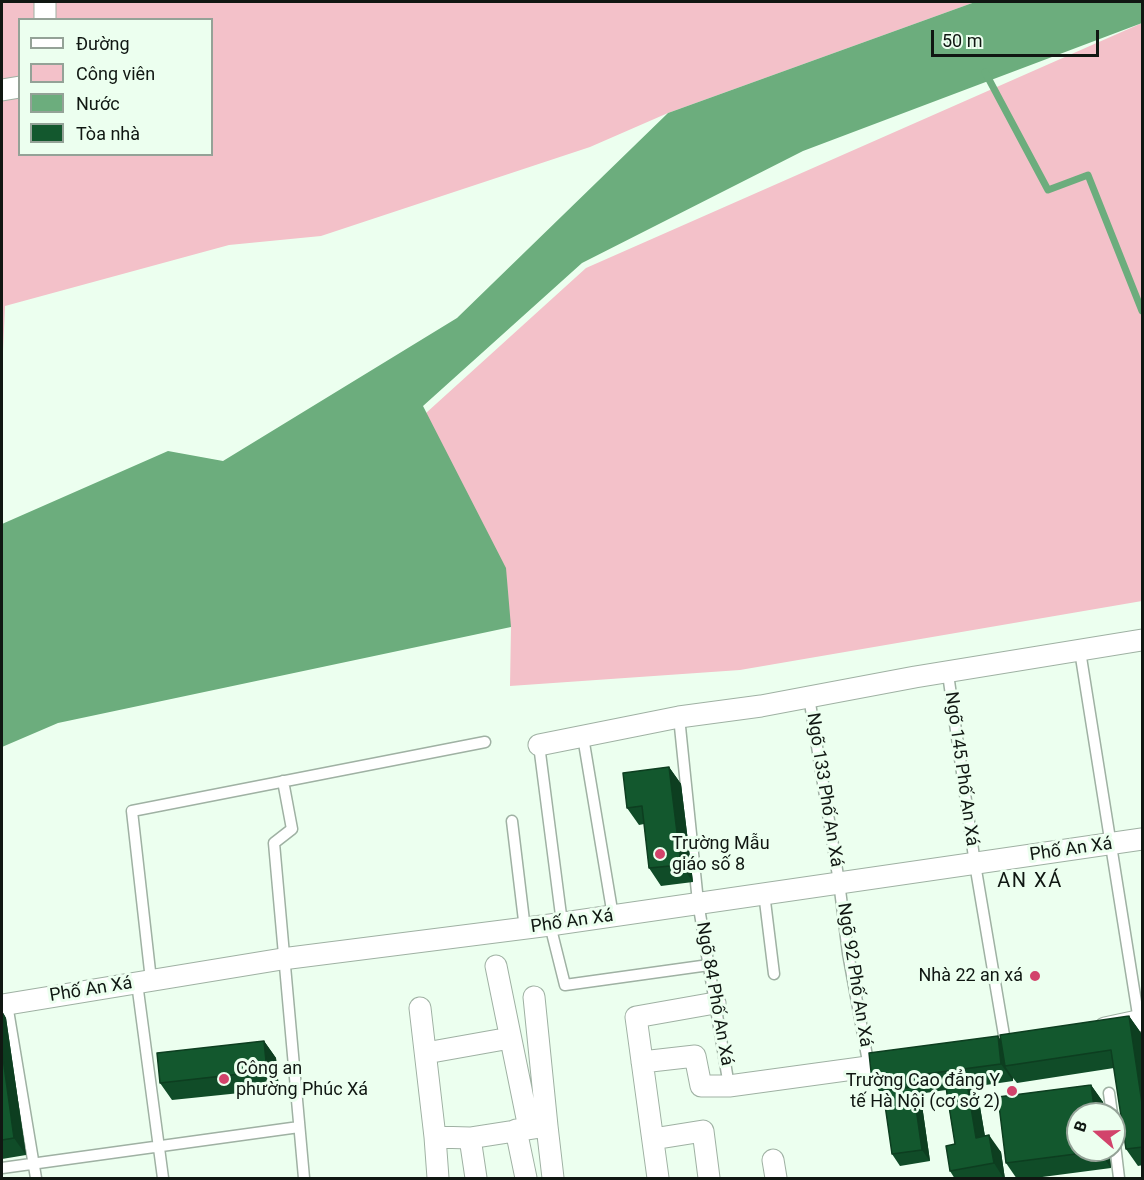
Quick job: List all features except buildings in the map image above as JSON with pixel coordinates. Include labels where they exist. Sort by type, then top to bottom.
[{"type":"street","points":[[45,2],[45,18]]},
{"type":"street","points":[[2,90],[18,87]]},
{"type":"street","points":[[539,745],[679,717],[809,698],[1143,640]]},
{"type":"street","name":"Phố An Xá","points":[[4,1004],[282,959],[556,924],[1143,839]]},
{"type":"street","points":[[496,966],[530,1128],[553,1179]]},
{"type":"street","points":[[526,1179],[534,997]]},
{"type":"street","points":[[658,1179],[636,1017],[715,1003]]},
{"type":"street","points":[[420,1008],[438,1179]]},
{"type":"street","points":[[1084,1032],[1141,1021]]},
{"type":"street","points":[[426,1053],[510,1038]]},
{"type":"street","points":[[984,1051],[1028,1044]]},
{"type":"street","points":[[642,1062],[695,1056],[701,1086],[729,1086],[915,1061]]},
{"type":"street","points":[[435,1137],[470,1138],[530,1128]]},
{"type":"street","points":[[653,1140],[703,1131],[709,1179]]},
{"type":"street","points":[[470,1138],[476,1179]]},
{"type":"lane","points":[[1080,651],[1141,1021]]},
{"type":"lane","name":"Ngõ 145 Phố An Xá","points":[[948,674],[975,864],[1006,1048]]},
{"type":"lane","name":"Ngõ 133 Phố An Xá","points":[[809,698],[839,882]]},
{"type":"lane","name":"Ngõ 84 Phố An Xá","points":[[679,717],[698,902],[729,1086]]},
{"type":"lane","points":[[583,737],[613,916]]},
{"type":"lane","points":[[163,1179],[144,982],[132,811],[485,742]]},
{"type":"lane","points":[[539,745],[556,924],[565,985],[709,965]]},
{"type":"lane","points":[[283,781],[292,829],[274,843],[282,959],[304,1179]]},
{"type":"lane","points":[[512,821],[525,928]]},
{"type":"lane","name":"Ngõ 92 Phố An Xá","points":[[839,882],[848,953],[869,1067]]},
{"type":"lane","points":[[764,893],[774,974]]},
{"type":"lane","points":[[4,1004],[36,1179]]},
{"type":"lane","points":[[1109,1093],[1110,1102]]},
{"type":"lane","points":[[2,1168],[299,1127]]},
{"type":"lane","points":[[1117,1162],[1119,1179]]},
{"type":"green space","points":[[2,2],[975,2],[668,113],[590,147],[321,236],[229,245],[5,306],[2,375]]},
{"type":"green space","points":[[1142,23],[1142,601],[740,670],[510,686],[511,627],[426,413],[586,268]]},
{"type":"water","points":[[975,2],[1142,2],[1142,23],[803,151],[582,263],[423,406],[506,568],[511,627],[58,723],[2,747],[2,524],[168,451],[223,461],[457,318],[668,113]]},
{"type":"waterway","points":[[985,72],[1048,190],[1088,175],[1142,311]]},
{"type":"place","name":"Trường Mẫu giáo số 8","points":[[660,854]]},
{"type":"place","name":"Nhà 22 an xá","points":[[1035,976]]},
{"type":"place","name":"Công an phường Phúc Xá","points":[[224,1079]]},
{"type":"place","name":"Trường Cao đẳng Y tế Hà Nội (cơ sở 2)","points":[[1012,1091]]},
{"type":"district","name":"AN XÁ","points":[[1030,882]]}]
